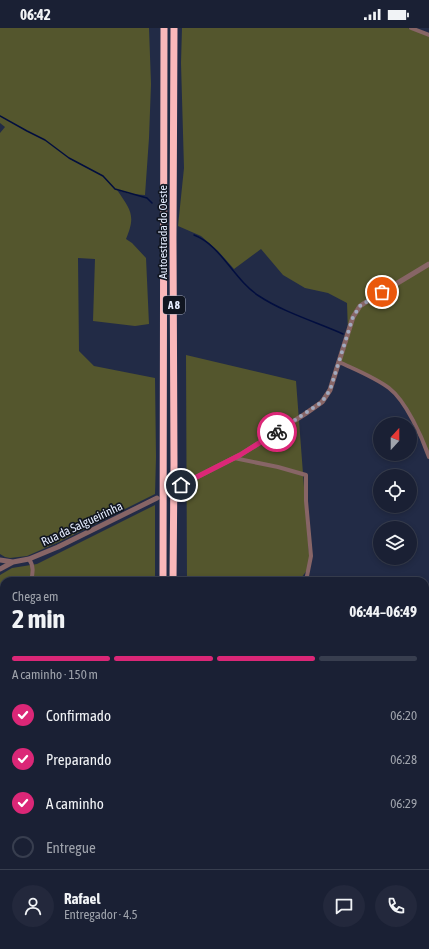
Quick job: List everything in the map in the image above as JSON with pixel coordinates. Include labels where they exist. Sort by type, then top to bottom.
[{"type":"highway","name":"Autoestrada do Oeste","points":[[163,577],[164,28]]},
{"type":"highway","name":"Autoestrada do Oeste","points":[[173,577],[174,28]]},
{"type":"highway","points":[[173,549],[176,577]]},
{"type":"street","points":[[411,28],[429,35]]},
{"type":"street","points":[[181,485],[233,458],[322,402],[330,390],[353,317],[360,306],[429,264]]},
{"type":"street","points":[[339,362],[390,388],[412,419],[429,457]]},
{"type":"street","points":[[233,458],[278,467],[306,475],[306,501],[311,556],[307,577]]},
{"type":"street","name":"Rua da Salgueirinha","points":[[0,561],[13,562],[29,559],[58,547],[157,498]]},
{"type":"street","points":[[29,559],[33,572],[32,577]]},
{"type":"street","points":[[0,561],[0,569]]},
{"type":"street","name":"Rua da Salgueirinha","points":[[0,569],[13,562]]},
{"type":"green space","points":[[0,28],[149,28],[151,84],[145,195],[130,194],[117,190],[129,208],[130,213],[131,224],[126,239],[132,243],[146,258],[149,324],[135,326],[93,321],[95,259],[78,258],[79,351],[94,366],[155,378],[155,494],[59,542],[27,556],[10,558],[0,554],[0,133],[5,127],[0,123]]},
{"type":"green space","points":[[182,28],[408,28],[429,36],[429,457],[417,430],[417,417],[411,417],[390,388],[339,362],[348,332],[347,303],[328,293],[305,288],[283,275],[261,249],[234,269],[218,251],[201,236],[178,226],[184,168],[181,63]]},
{"type":"green space","points":[[186,355],[296,381],[310,566],[302,577],[187,577]]},
{"type":"green space","points":[[155,505],[155,577],[0,577],[0,575],[12,568],[37,564]]},
{"type":"waterway","points":[[0,116],[45,140],[69,158],[103,176],[115,189],[147,198],[152,203]]},
{"type":"waterway","points":[[194,235],[212,246],[242,281],[268,302],[343,334]]},
{"type":"tunnel","points":[[161,496],[181,485]]},
{"type":"way so far","points":[[277,432],[322,402],[330,390],[353,317],[360,306],[382,292]]},
{"type":"route","points":[[181,485],[240,455],[277,432]]}]
